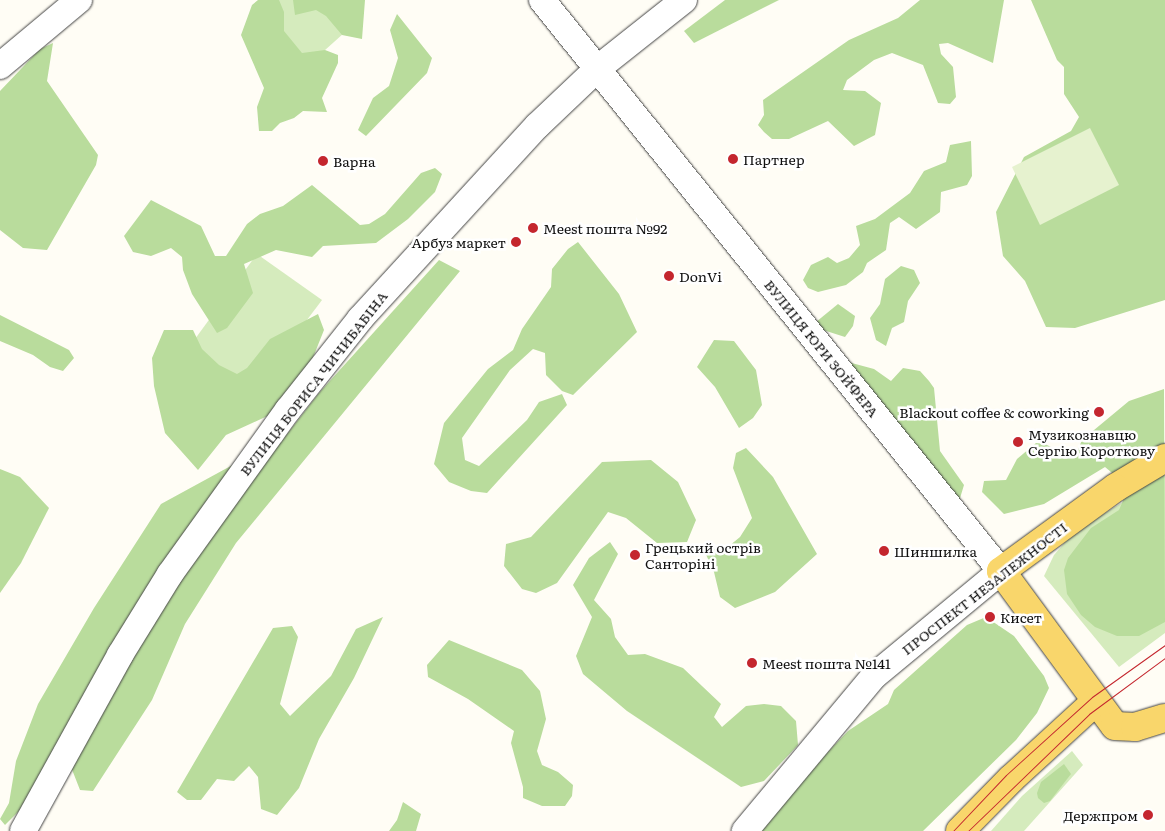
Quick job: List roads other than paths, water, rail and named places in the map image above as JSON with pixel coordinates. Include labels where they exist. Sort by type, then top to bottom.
[{"type":"main road","name":"ПРОСПЕКТ НЕЗАЛЕЖНОСТІ","points":[[1001,572],[1115,488],[1165,458]]},
{"type":"main road","name":"ВУЛИЦЯ ЮРИ ЗОЙФЕРА","points":[[1001,572],[1095,702]]},
{"type":"main road","points":[[960,831],[1010,779],[1095,702],[1115,726],[1135,727],[1165,718]]},
{"type":"street","points":[[0,66],[79,0]]},
{"type":"street","name":"ВУЛИЦЯ ЮРИ ЗОЙФЕРА","points":[[542,0],[1001,572]]},
{"type":"street","name":"ВУЛИЦЯ БОРИСА ЧИЧИБАБІНА","points":[[23,831],[125,646],[176,566],[288,410],[360,319],[458,209],[537,126],[598,69],[684,0]]},
{"type":"street","name":"ПРОСПЕКТ НЕЗАЛЕЖНОСТІ","points":[[745,831],[754,817],[874,676],[1001,572]]},
{"type":"tram line","points":[[953,831],[1006,775],[1092,697],[1165,645]]},
{"type":"tram line","points":[[968,831],[1089,714],[1165,658]]},
{"type":"place","name":"Партнер","points":[[733,159]]},
{"type":"place","name":"Варна","points":[[323,161]]},
{"type":"place","name":"Meest пошта №92","points":[[533,228]]},
{"type":"place","name":"Арбуз маркет","points":[[516,242]]},
{"type":"place","name":"DonVi","points":[[669,276]]},
{"type":"place","name":"Blackout coffee & coworking","points":[[1099,412]]},
{"type":"place","name":"Музикознавцю Сергію Короткову","points":[[1018,442]]},
{"type":"place","name":"Шиншилка","points":[[884,551]]},
{"type":"place","name":"Грецький острів Санторіні","points":[[635,555]]},
{"type":"place","name":"Кисет","points":[[990,617]]},
{"type":"place","name":"Meest пошта №141","points":[[752,663]]},
{"type":"place","name":"Держпром","points":[[1148,815]]}]
